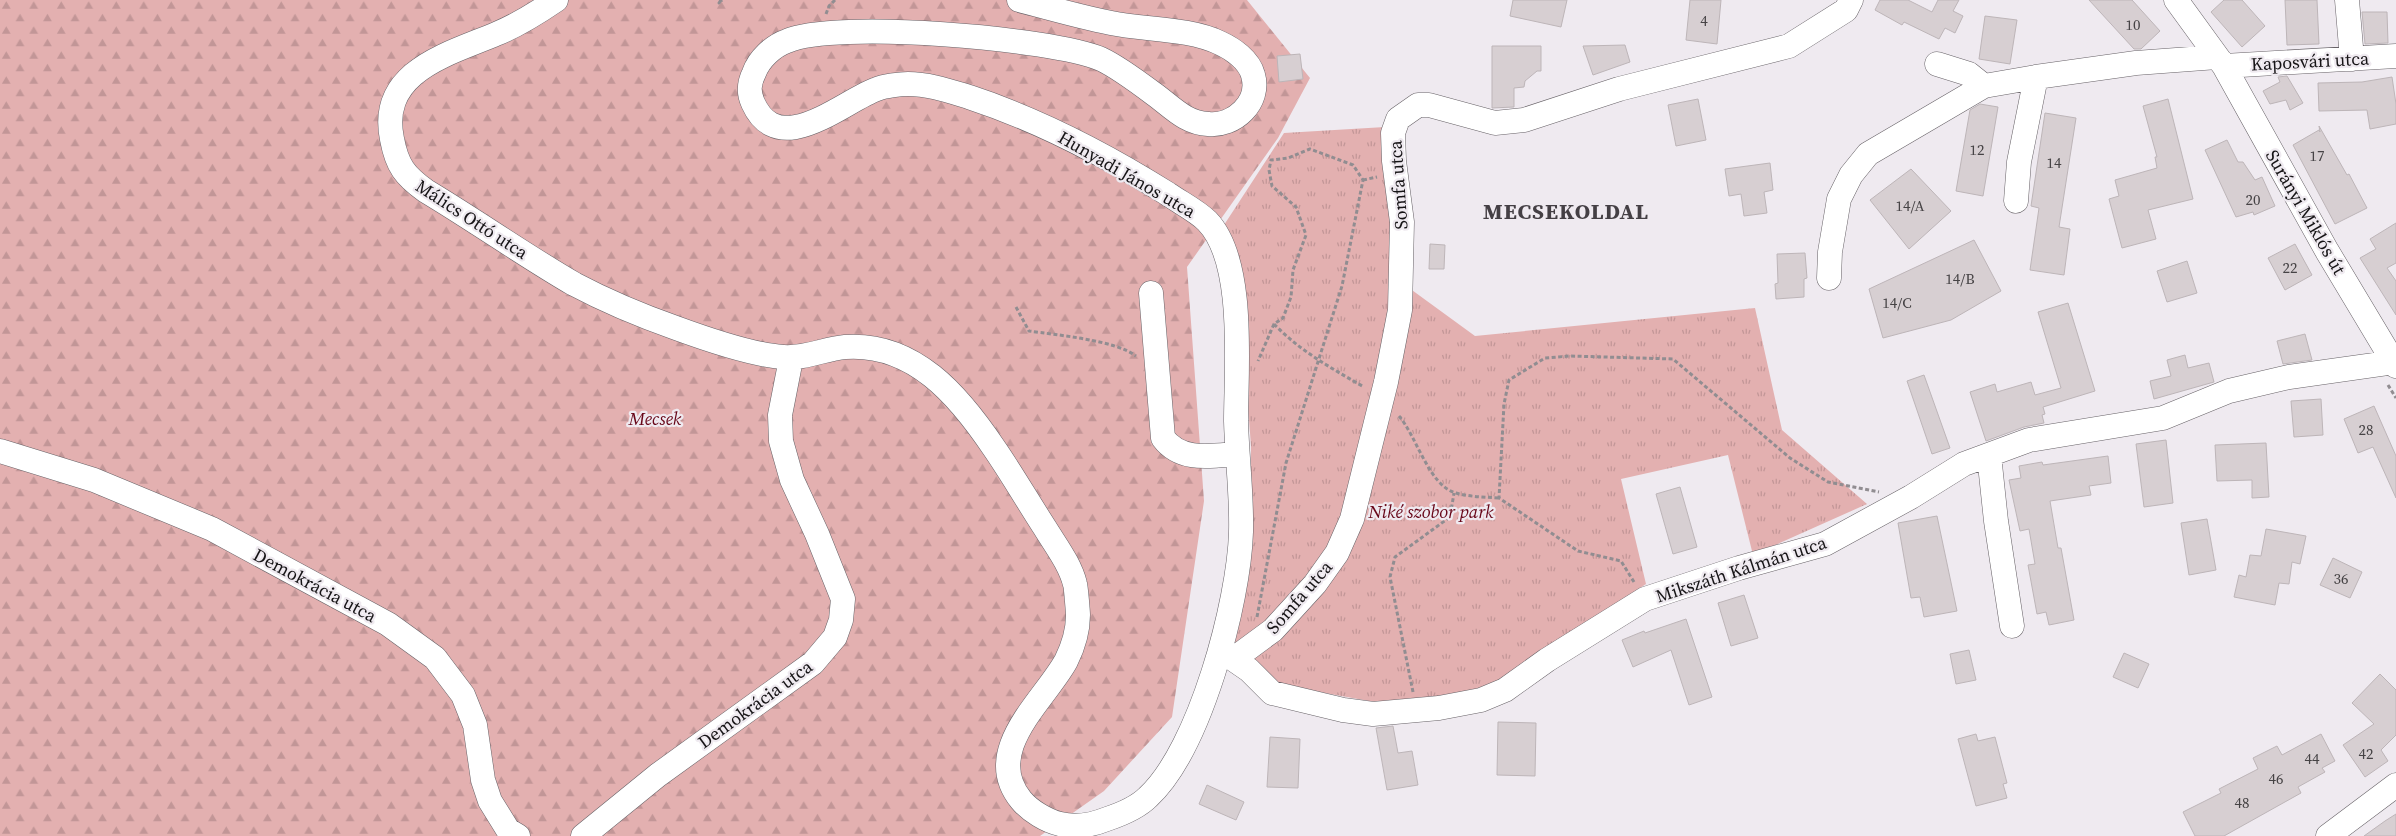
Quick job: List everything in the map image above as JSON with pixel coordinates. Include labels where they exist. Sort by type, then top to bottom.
[{"type":"street","name":"Málics Ottó utca","points":[[556,0],[531,17],[433,60],[414,73],[402,87],[394,103],[390,118],[390,131],[399,166],[412,181],[426,192],[580,287],[672,327],[760,353],[791,358]]},
{"type":"street","name":"Hunyadi János utca","points":[[791,358],[834,348],[872,348],[895,353],[924,369],[943,383],[990,442],[1064,559],[1076,584],[1078,622],[1068,658],[1022,724],[1012,744],[1007,764],[1009,776],[1020,799],[1048,829],[1097,823],[1145,802],[1165,778],[1236,651],[1236,583],[1241,534],[1240,491],[1236,454],[1235,302],[1231,274],[1223,244],[1207,221],[1148,182],[1058,133],[997,106],[942,88],[902,84],[878,88],[821,119],[803,126],[788,128],[774,125],[763,117],[755,108],[751,98],[749,82],[761,61],[772,50],[786,41],[820,33],[884,32],[1056,46],[1103,60],[1152,92],[1190,121],[1203,124],[1228,123],[1240,114],[1253,95],[1255,83],[1249,65],[1245,59],[1218,42],[1171,31],[1115,24],[1019,0]]},
{"type":"street","name":"Somfa utca","points":[[1236,651],[1273,630],[1315,584],[1337,553],[1352,519],[1384,389],[1400,310],[1402,222],[1394,161],[1393,133],[1398,119],[1418,105],[1429,105],[1495,123],[1524,120],[1619,89],[1789,46],[1846,10],[1851,0]]},
{"type":"street","name":"Surányi Miklós út","points":[[2176,0],[2220,61],[2328,251],[2395,363]]},
{"type":"street","points":[[2346,0],[2352,59]]},
{"type":"street","name":"Kaposvári utca","points":[[2220,61],[2352,59],[2396,56]]},
{"type":"street","points":[[1828,278],[1830,252],[1839,198],[1851,175],[1868,154],[1984,86],[2136,63],[2220,61]]},
{"type":"street","points":[[1937,64],[1969,74],[1984,86]]},
{"type":"street","points":[[2016,201],[2019,162],[2036,77]]},
{"type":"street","points":[[1151,293],[1163,438],[1169,446],[1178,452],[1189,455],[1206,457],[1236,454]]},
{"type":"street","name":"Demokrácia utca","points":[[583,836],[658,775],[813,663],[835,637],[841,620],[843,599],[817,534],[792,480],[781,442],[780,414],[791,358]]},
{"type":"street","name":"Mikszáth Kálmán utca","points":[[1236,651],[1272,694],[1286,698],[1372,714],[1417,710],[1480,700],[1505,690],[1547,660],[1645,600],[1739,568],[1825,544],[1911,497],[1964,464],[2029,440],[2163,418],[2229,391],[2289,377],[2395,363]]},
{"type":"street","name":"Demokrácia utca","points":[[0,451],[94,480],[212,528],[388,624],[429,654],[450,676],[463,695],[475,725],[483,780],[490,801],[508,830],[518,836]]},
{"type":"street","points":[[1989,455],[1996,521],[2012,626]]},
{"type":"street","points":[[2328,836],[2396,784]]},
{"type":"path","points":[[1236,651],[1286,464],[1342,286],[1363,180],[1352,165],[1310,149],[1288,158],[1271,160],[1269,170],[1272,186],[1296,207],[1306,235],[1292,270],[1291,297],[1283,318],[1274,324],[1257,364]]},
{"type":"path","points":[[1363,180],[1377,178]]},
{"type":"path","points":[[1016,307],[1029,331],[1074,338],[1128,350],[1158,373]]},
{"type":"path","points":[[1499,498],[1504,404],[1509,380],[1545,358],[1570,356],[1673,359],[1790,458],[1828,482],[1880,492]]},
{"type":"path","points":[[1417,710],[1390,577],[1395,557],[1450,517],[1454,493],[1499,498],[1578,551],[1621,561],[1645,600]]},
{"type":"green space","name":"Mecsek","points":[[0,0],[1247,0],[1310,78],[1278,138],[1187,267],[1204,501],[1172,717],[1104,791],[1040,836],[0,836]]},
{"type":"green space","name":"Niké szobor park","points":[[1385,127],[1405,285],[1475,336],[1755,308],[1782,430],[1867,504],[1753,555],[1728,455],[1621,479],[1646,584],[1494,685],[1402,707],[1270,683],[1228,649],[1250,552],[1251,446],[1236,248],[1224,225],[1284,133]]},
{"type":"building","points":[[1513,0],[1567,0],[1561,27],[1510,16]]},
{"type":"building","points":[[1690,0],[1721,0],[1717,44],[1686,40]]},
{"type":"building","points":[[1880,0],[1908,0],[1932,12],[1938,0],[1959,0],[1953,11],[1963,16],[1955,33],[1945,28],[1939,39],[1904,22],[1902,25],[1875,10]]},
{"type":"building","points":[[2089,0],[2132,0],[2160,31],[2141,49],[2134,49]]},
{"type":"building","points":[[2224,0],[2242,0],[2265,26],[2242,47],[2211,12]]},
{"type":"building","points":[[2285,0],[2317,0],[2319,44],[2287,45]]},
{"type":"building","points":[[2362,12],[2387,12],[2388,43],[2365,44]]},
{"type":"building","points":[[1985,16],[2017,20],[2010,64],[1979,59]]},
{"type":"building","points":[[1625,45],[1630,62],[1593,75],[1583,46]]},
{"type":"building","points":[[1492,46],[1541,46],[1541,71],[1537,71],[1525,81],[1524,87],[1514,88],[1514,107],[1492,108]]},
{"type":"building","points":[[1300,54],[1303,79],[1279,82],[1277,56]]},
{"type":"building","points":[[2287,76],[2303,103],[2290,110],[2286,100],[2270,104],[2263,91],[2280,82],[2278,77]]},
{"type":"building","points":[[2392,77],[2396,104],[2396,124],[2370,129],[2367,110],[2319,111],[2318,83],[2362,82]]},
{"type":"building","points":[[1698,99],[1706,140],[1676,146],[1668,105]]},
{"type":"building","points":[[2168,99],[2193,199],[2148,210],[2156,239],[2122,248],[2109,199],[2119,196],[2115,180],[2157,168],[2155,157],[2157,157],[2143,106]]},
{"type":"building","points":[[1980,104],[1998,107],[1983,196],[1956,191],[1970,110]]},
{"type":"building","points":[[2045,113],[2076,118],[2059,227],[2070,229],[2064,275],[2030,270],[2039,208],[2031,206]]},
{"type":"building","points":[[2319,126],[2347,175],[2349,174],[2367,208],[2335,224],[2293,145],[2319,130],[2320,132]]},
{"type":"building","points":[[2227,140],[2238,162],[2243,162],[2255,180],[2262,177],[2275,206],[2254,215],[2253,212],[2236,217],[2205,150]]},
{"type":"building","points":[[1770,163],[1773,190],[1764,192],[1767,213],[1744,216],[1741,194],[1729,196],[1725,169]]},
{"type":"building","points":[[1911,169],[1951,211],[1909,249],[1870,200]]},
{"type":"building","points":[[2396,223],[2396,263],[2387,268],[2396,281],[2396,315],[2360,258],[2376,249],[2370,239]]},
{"type":"building","points":[[1974,240],[2001,291],[1951,320],[1883,338],[1869,289]]},
{"type":"building","points":[[1430,244],[1445,245],[1444,269],[1429,269]]},
{"type":"building","points":[[2295,244],[2312,275],[2285,290],[2268,258]]},
{"type":"building","points":[[1805,253],[1807,278],[1804,279],[1804,297],[1776,299],[1775,284],[1778,283],[1777,254]]},
{"type":"building","points":[[2187,261],[2197,293],[2167,302],[2157,271]]},
{"type":"building","points":[[2068,303],[2095,391],[2043,407],[2045,414],[2042,415],[2044,423],[2024,427],[1986,441],[1970,392],[1995,384],[1997,392],[2031,382],[2035,395],[2061,388],[2038,312]]},
{"type":"building","points":[[2305,334],[2312,360],[2283,364],[2277,341]]},
{"type":"building","points":[[2185,355],[2188,368],[2209,363],[2214,382],[2154,399],[2150,381],[2171,376],[2167,360]]},
{"type":"building","points":[[1924,375],[1950,448],[1932,454],[1907,381]]},
{"type":"building","points":[[2321,399],[2323,435],[2294,437],[2291,401]]},
{"type":"building","points":[[2374,406],[2396,456],[2396,498],[2373,447],[2358,453],[2344,419]]},
{"type":"building","points":[[2166,440],[2173,503],[2144,507],[2136,444]]},
{"type":"building","points":[[2266,443],[2269,497],[2252,498],[2252,480],[2217,481],[2215,445]]},
{"type":"building","points":[[2108,456],[2111,483],[2089,486],[2091,495],[2050,501],[2074,620],[2049,625],[2046,612],[2037,614],[2028,565],[2035,564],[2029,529],[2020,531],[2009,480],[2021,478],[2019,466],[2042,462],[2043,465]]},
{"type":"building","points":[[1680,487],[1697,547],[1673,554],[1656,494]]},
{"type":"building","points":[[1937,516],[1957,611],[1924,617],[1920,597],[1911,598],[1898,523]]},
{"type":"building","points":[[2207,519],[2216,570],[2189,575],[2181,523]]},
{"type":"building","points":[[2266,529],[2306,536],[2300,564],[2292,562],[2289,584],[2279,583],[2275,605],[2234,597],[2239,575],[2246,577],[2250,555],[2261,556]]},
{"type":"building","points":[[2333,558],[2362,572],[2350,598],[2320,585]]},
{"type":"building","points":[[1744,595],[1758,638],[1731,646],[1718,603]]},
{"type":"building","points":[[1686,619],[1712,697],[1689,705],[1671,650],[1633,667],[1622,640],[1644,631],[1645,633]]},
{"type":"building","points":[[1969,650],[1976,680],[1956,684],[1950,654]]},
{"type":"building","points":[[2124,653],[2149,664],[2138,688],[2113,677]]},
{"type":"building","points":[[2380,674],[2396,690],[2396,735],[2381,750],[2388,761],[2365,777],[2343,745],[2374,724],[2352,703]]},
{"type":"building","points":[[1498,722],[1536,723],[1535,776],[1497,775]]},
{"type":"building","points":[[1393,726],[1398,753],[1412,751],[1418,785],[1387,790],[1376,728]]},
{"type":"building","points":[[1976,734],[1978,741],[1995,737],[2007,783],[2003,784],[2007,798],[1976,806],[1958,739]]},
{"type":"building","points":[[2321,734],[2335,761],[2322,768],[2325,772],[2298,787],[2301,793],[2224,836],[2195,836],[2183,812],[2221,793],[2219,789],[2258,769],[2253,758],[2277,746],[2282,755]]},
{"type":"building","points":[[1270,737],[1300,739],[1298,788],[1267,787]]},
{"type":"building","points":[[1207,785],[1244,802],[1236,820],[1199,804]]},
{"type":"building","points":[[2396,814],[2396,836],[2364,836],[2385,821]]},
{"type":"district","name":"MECSEKOLDAL","points":[[1566,211]]}]
